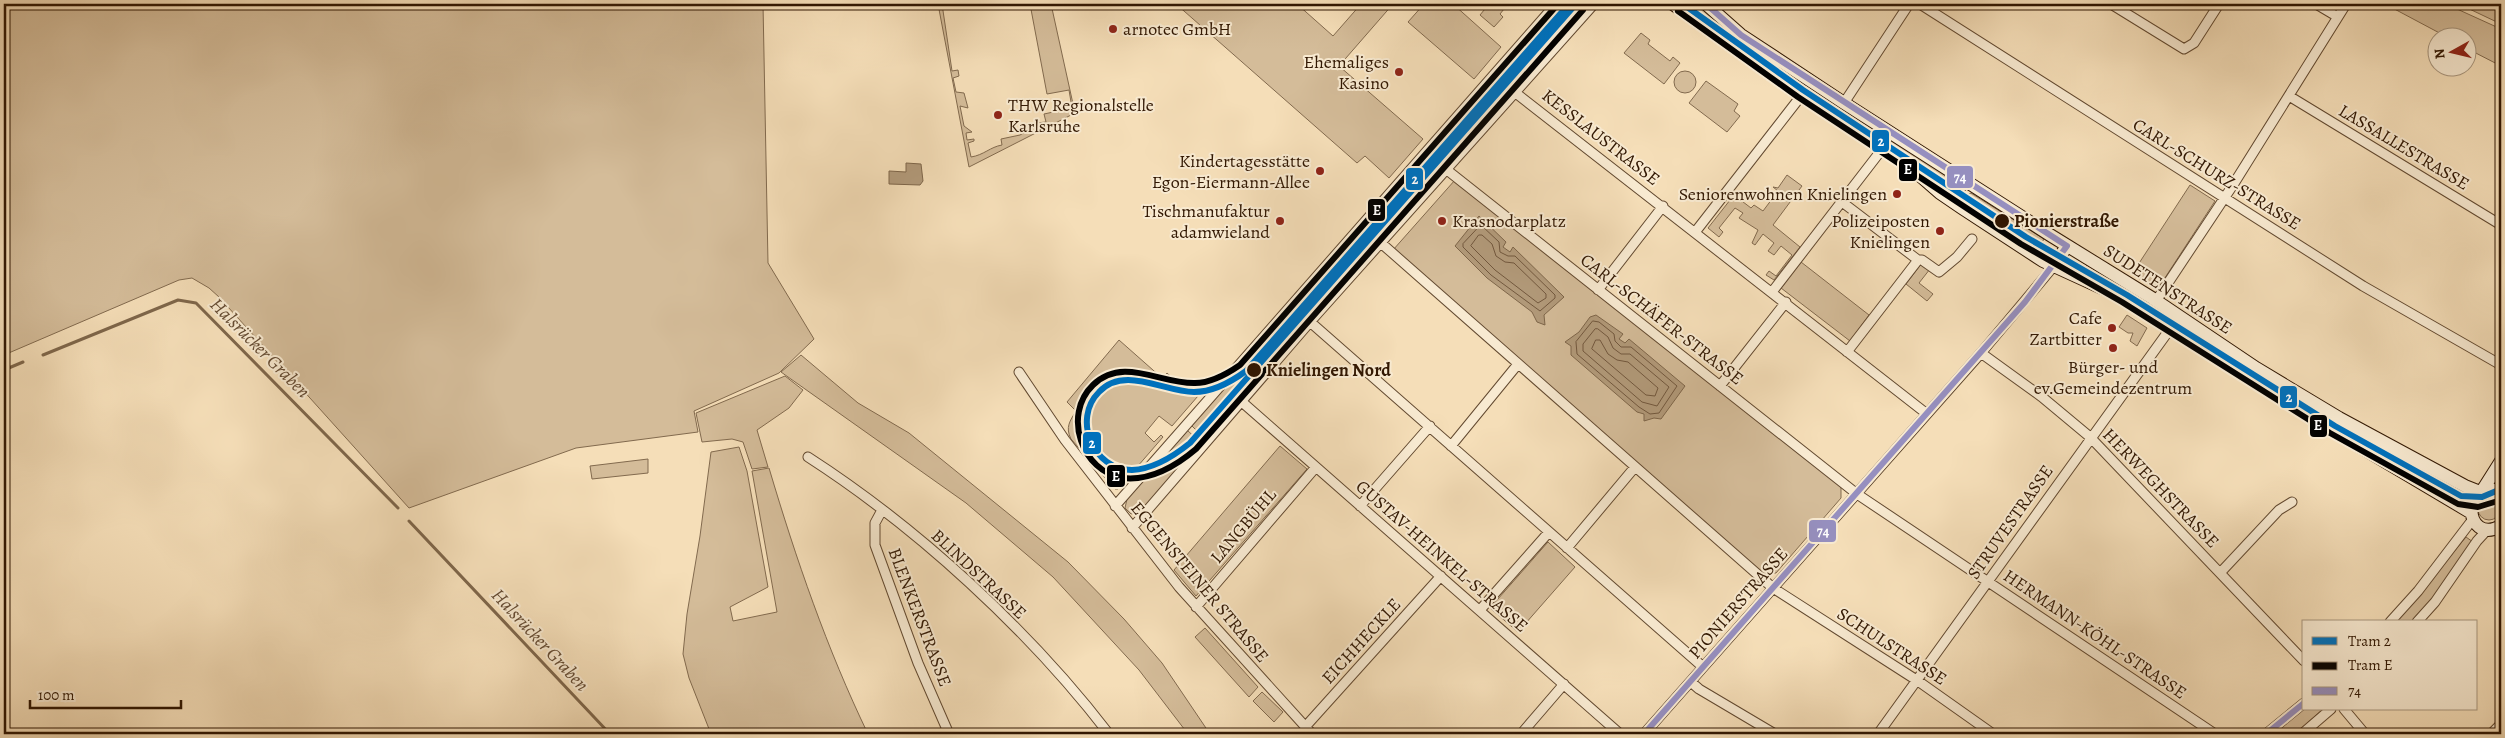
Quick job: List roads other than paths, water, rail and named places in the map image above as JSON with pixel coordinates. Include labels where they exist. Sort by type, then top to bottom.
[{"type":"main road","name":"SUDETENSTRASSE","points":[[1673,4],[1801,96],[1916,170],[1940,193],[2053,267],[2108,291],[2472,515],[2478,525],[2498,527]]},
{"type":"main road","name":"SUDETENSTRASSE","points":[[1706,4],[1742,35],[1844,103],[2156,301],[2256,368],[2339,418],[2464,486],[2481,491],[2493,489],[2501,493]]},
{"type":"main road","points":[[2053,267],[2068,246]]},
{"type":"main road","points":[[2472,515],[2472,501],[2501,461]]},
{"type":"street","points":[[1115,506],[1556,4]]},
{"type":"street","points":[[1132,528],[1310,322],[1594,4]]},
{"type":"street","points":[[1844,103],[1909,4]]},
{"type":"street","name":"CARL-SCHURZ-STRASSE","points":[[1920,4],[2396,306],[2501,365]]},
{"type":"street","points":[[2111,4],[2184,48],[2194,43],[2220,4]]},
{"type":"street","points":[[2316,4],[2338,17]]},
{"type":"street","points":[[2156,301],[2224,198],[2346,4]]},
{"type":"street","name":"KESSLAUSTRASSE","points":[[1494,76],[1786,302],[1927,414]]},
{"type":"street","points":[[1696,232],[1801,96]]},
{"type":"street","name":"LASSALLESTRASSE","points":[[2289,96],[2501,225]]},
{"type":"street","points":[[1772,292],[1883,148]]},
{"type":"street","name":"CARL-SCHÄFER-STRASSE","points":[[1447,170],[1857,494]]},
{"type":"street","points":[[1842,202],[1918,260],[1922,260],[1939,272],[1958,257],[1972,239]]},
{"type":"street","name":"KESSLAUSTRASSE","points":[[1598,290],[1663,206]]},
{"type":"street","name":"SCHULSTRASSE","points":[[1381,244],[1773,588],[1918,681],[1993,734]]},
{"type":"street","points":[[1847,352],[1918,260]]},
{"type":"street","name":"PIONIERSTRASSE","points":[[1644,734],[1981,353],[2053,267]]},
{"type":"street","points":[[1720,386],[1786,302]]},
{"type":"street","points":[[1292,306],[1704,667]]},
{"type":"street","name":"STRUVESTRASSE","points":[[1878,734],[1918,681],[2090,437],[2170,329]]},
{"type":"street","name":"HERWEGHSTRASSE","points":[[1981,353],[2042,397],[2090,437],[2302,659]]},
{"type":"street","points":[[1451,446],[1518,364]]},
{"type":"street","name":"EGGENSTEINER STRASSE","points":[[1019,372],[1064,440],[1132,528],[1196,607],[1312,734]]},
{"type":"street","name":"GUSTAV-HEINKEL-STRASSE","points":[[1242,402],[1620,734]]},
{"type":"street","points":[[1360,506],[1430,426]]},
{"type":"street","name":"BLINDSTRASSE","points":[[808,457],[882,510],[974,587],[1062,678],[1109,734]]},
{"type":"street","name":"LANGBÜHL","points":[[1196,607],[1316,467]]},
{"type":"street","points":[[1567,548],[1635,467]]},
{"type":"street","name":"HERMANN-KÖHL-STRASSE","points":[[1857,494],[2215,734]]},
{"type":"street","points":[[2220,573],[2279,510],[2292,502]]},
{"type":"street","name":"BLENKERSTRASSE","points":[[882,510],[874,523],[875,545],[912,647],[950,734]]},
{"type":"street","points":[[2392,620],[2418,591],[2472,515]]},
{"type":"street","points":[[2419,620],[2434,602],[2477,541],[2498,527]]},
{"type":"street","points":[[1480,610],[1549,532]]},
{"type":"street","name":"EICHHECKLE","points":[[1304,727],[1441,576]]},
{"type":"street","points":[[1691,682],[1699,689],[1775,734]]},
{"type":"street","points":[[1521,734],[1564,684]]},
{"type":"street","points":[[2266,734],[2302,705]]},
{"type":"street","points":[[2302,734],[2330,710]]},
{"type":"street","points":[[2345,710],[2365,734]]},
{"type":"street","points":[[2491,734],[2501,724]]},
{"type":"water","points":[[906,163],[921,164],[923,181],[920,185],[889,184],[889,171],[906,172]]},
{"type":"water","points":[[1479,216],[1506,242],[1503,247],[1510,252],[1513,247],[1564,297],[1544,315],[1545,325],[1537,322],[1532,312],[1487,278],[1455,246]]},
{"type":"water","points":[[1596,315],[1623,334],[1619,339],[1625,343],[1629,339],[1685,386],[1661,419],[1654,418],[1644,421],[1644,414],[1637,412],[1571,355],[1571,346],[1565,342],[1579,332],[1590,317]]},
{"type":"waterway","name":"Halsrücker Graben","points":[[43,355],[178,300],[196,303],[398,508]]},
{"type":"waterway","name":"Halsrücker Graben","points":[[4,370],[23,362]]},
{"type":"waterway","name":"Halsrücker Graben","points":[[409,521],[610,734]]},
{"type":"tram line","name":"E","points":[[1558,4],[1240,365],[1230,372],[1201,383],[1182,382],[1129,372],[1105,377],[1093,385],[1084,397],[1079,411],[1078,426],[1081,441],[1087,454],[1097,465],[1109,474],[1123,478],[1143,477],[1162,471],[1196,449],[1583,10]]},
{"type":"tram line","name":"2","points":[[1569,4],[1246,371],[1222,386],[1201,392],[1182,391],[1132,380],[1109,384],[1099,392],[1091,403],[1087,416],[1087,429],[1097,452],[1107,462],[1118,468],[1132,470],[1148,467],[1163,461],[1190,443],[1576,4]]},
{"type":"tram line","name":"2","points":[[1683,4],[1803,90],[2026,237],[2127,295],[2335,426],[2461,496],[2482,497],[2501,489]]},
{"type":"tram line","name":"E","points":[[1678,11],[1798,97],[2021,244],[2122,302],[2330,433],[2458,504],[2478,507],[2501,500]]},
{"type":"place","name":"arnotec GmbH","points":[[1113,29]]},
{"type":"place","name":"Ehemaliges Kasino","points":[[1399,72]]},
{"type":"place","name":"THW Regionalstelle Karlsruhe","points":[[998,115]]},
{"type":"place","name":"Kindertagesstätte Egon-Eiermann-Allee","points":[[1320,171]]},
{"type":"place","name":"Seniorenwohnen Knielingen","points":[[1897,194]]},
{"type":"place","name":"Tischmanufaktur adamwieland","points":[[1280,221]]},
{"type":"place","name":"Krasnodarplatz","points":[[1442,221]]},
{"type":"place","name":"Pionierstraße","points":[[2002,221]]},
{"type":"place","name":"Polizeiposten Knielingen","points":[[1940,231]]},
{"type":"place","name":"Cafe Zartbitter","points":[[2112,328]]},
{"type":"place","name":"Bürger- und ev.Gemeindezentrum","points":[[2113,348]]},
{"type":"place","name":"Knielingen Nord","points":[[1254,370]]}]
